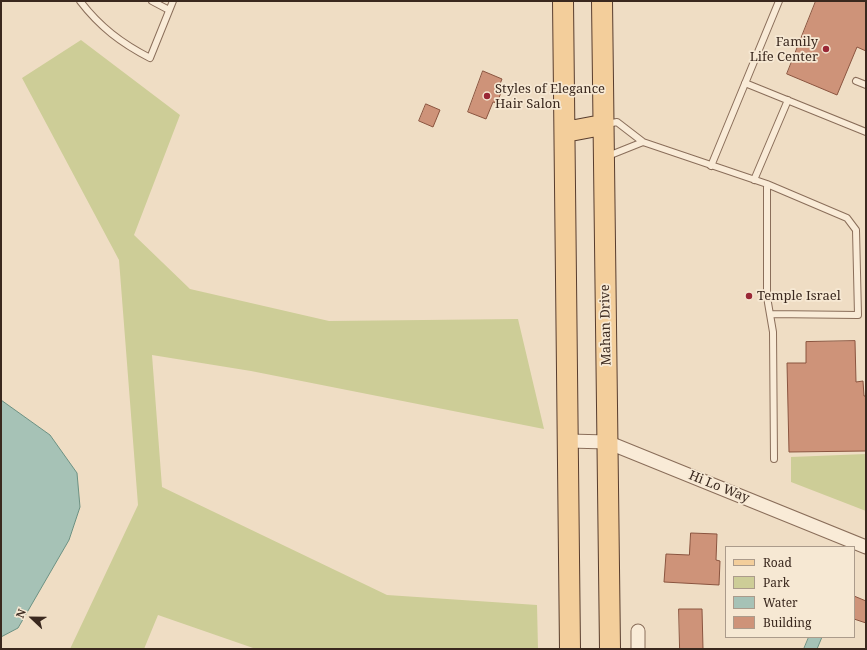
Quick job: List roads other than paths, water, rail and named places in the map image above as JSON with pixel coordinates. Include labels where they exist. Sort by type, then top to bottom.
[{"type":"main road","points":[[563,1],[570,649]]},
{"type":"main road","name":"Mahan Drive","points":[[602,1],[602,125],[604,158],[606,442],[610,649]]},
{"type":"main road","points":[[565,132],[602,125]]},
{"type":"street","name":"Hi Lo Way","points":[[568,441],[606,442],[866,547]]},
{"type":"street","points":[[638,632],[638,649]]},
{"type":"lane","points":[[80,1],[96,22],[117,38],[150,58],[173,1]]},
{"type":"lane","points":[[152,1],[169,10]]},
{"type":"lane","points":[[711,166],[778,1]]},
{"type":"lane","points":[[856,81],[866,85]]},
{"type":"lane","points":[[745,83],[866,132]]},
{"type":"lane","points":[[754,180],[788,100]]},
{"type":"lane","points":[[602,125],[618,122],[643,142],[767,184],[847,218],[856,230],[858,315],[770,314]]},
{"type":"lane","points":[[604,158],[643,142]]},
{"type":"lane","points":[[767,184],[767,297],[773,332],[774,459]]},
{"type":"water","points":[[1,400],[50,435],[77,473],[80,507],[69,540],[18,628],[1,637]]},
{"type":"water","points":[[809,638],[822,638],[817,649],[804,649]]},
{"type":"place","name":"Family Life Center","points":[[826,49]]},
{"type":"place","name":"Styles of Elegance Hair Salon","points":[[487,96]]},
{"type":"place","name":"Temple Israel","points":[[749,296]]}]
